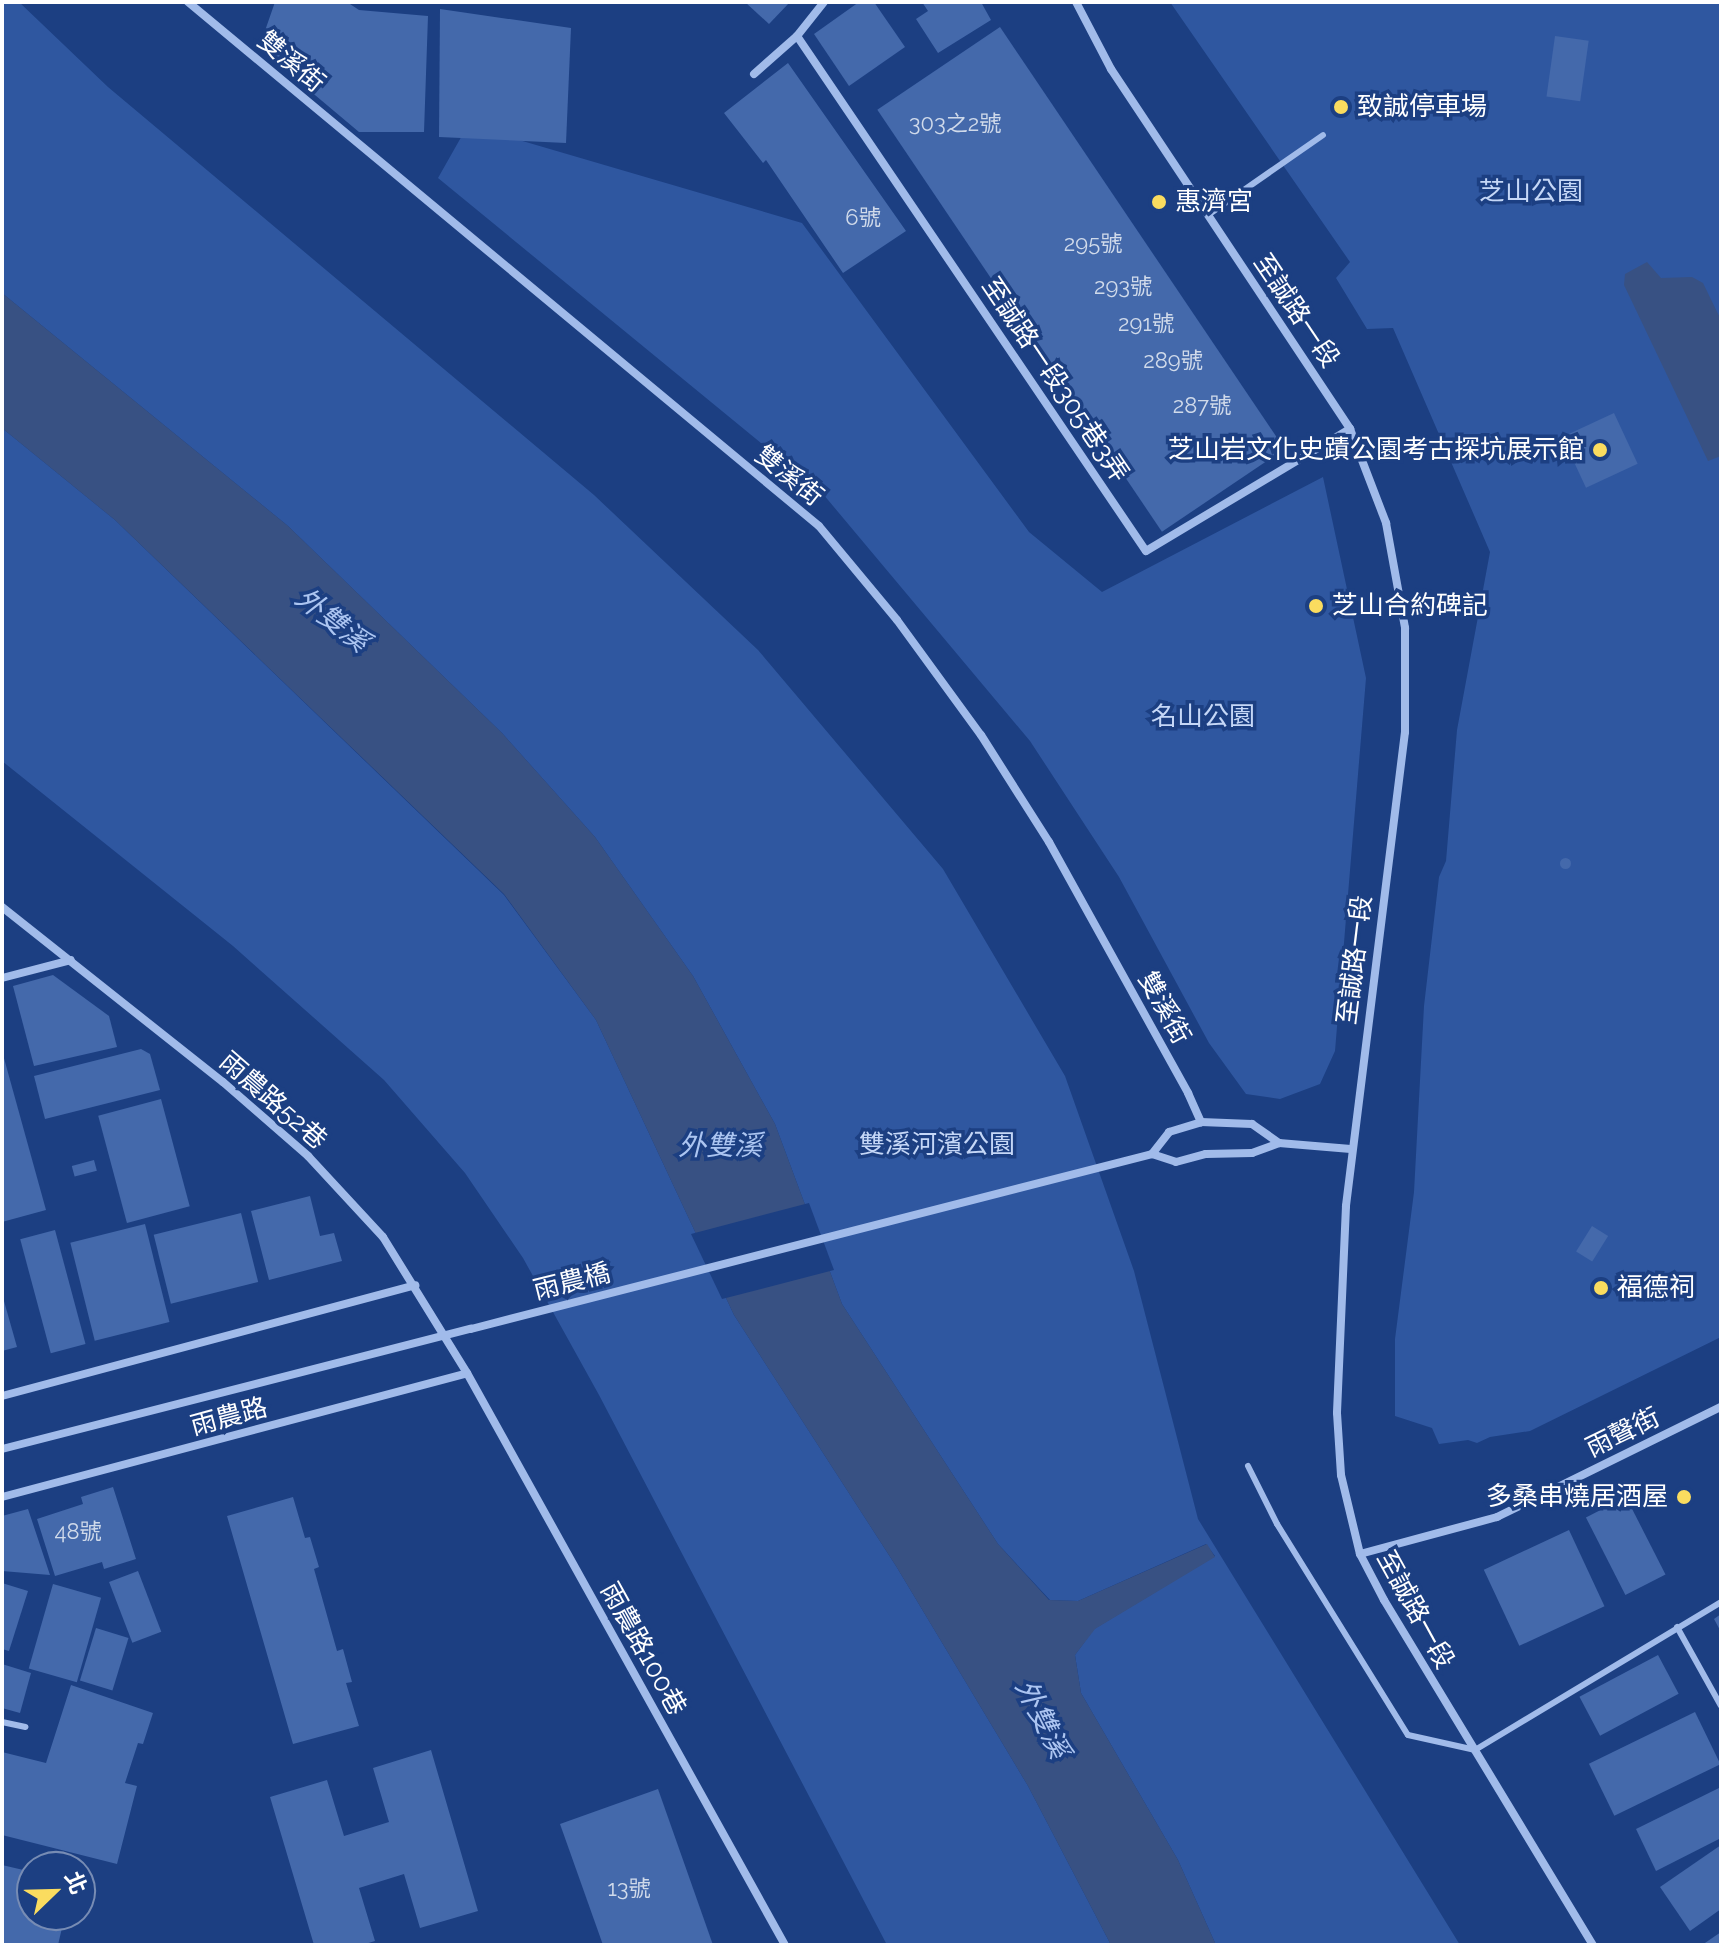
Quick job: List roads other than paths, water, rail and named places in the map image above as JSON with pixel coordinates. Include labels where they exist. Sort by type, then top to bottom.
[{"type":"street","name":"雙溪街","points":[[188,2],[819,526],[897,620],[981,735],[1049,842],[1188,1093],[1201,1122]]},
{"type":"street","points":[[754,74],[797,36],[824,2]]},
{"type":"street","name":"至誠路一段","points":[[1076,2],[1111,69],[1350,429],[1386,523],[1405,628],[1405,732],[1351,1149],[1337,1413],[1341,1475],[1360,1554],[1425,1673],[1593,1945]]},
{"type":"street","name":"至誠路一段305巷3弄","points":[[797,36],[1146,551],[1350,429]]},
{"type":"street","name":"雨農路52巷","points":[[2,907],[71,960],[308,1156],[383,1237],[467,1373]]},
{"type":"street","points":[[2,978],[71,960]]},
{"type":"street","points":[[1279,1143],[1252,1124],[1201,1122],[1169,1132],[1152,1154],[1176,1162],[1206,1154],[1252,1153],[1279,1143],[1351,1149]]},
{"type":"street","name":"雨農橋","points":[[2,1449],[1152,1154]]},
{"type":"street","points":[[2,1396],[415,1285]]},
{"type":"street","name":"雨農路","points":[[2,1497],[467,1373]]},
{"type":"street","name":"雨農路100巷","points":[[467,1373],[785,1945]]},
{"type":"street","name":"雨聲街","points":[[1360,1554],[1497,1517],[1721,1407]]},
{"type":"lane","points":[[1208,215],[1323,135]]},
{"type":"lane","points":[[1248,1466],[1277,1524],[1408,1735],[1475,1750],[1721,1602]]},
{"type":"lane","points":[[1677,1627],[1721,1706]]},
{"type":"lane","points":[[2,1722],[25,1727]]},
{"type":"water","points":[[1647,262],[1661,278],[1692,277],[1703,283],[1721,320],[1721,456],[1708,461],[1624,285],[1625,274]]},
{"type":"water","name":"外雙溪","points":[[2,293],[288,526],[502,733],[595,837],[693,976],[775,1124],[842,1304],[998,1544],[1049,1600],[1078,1601],[1207,1544],[1215,1557],[1095,1629],[1075,1655],[1081,1693],[1178,1860],[1216,1945],[1111,1945],[1028,1786],[896,1566],[734,1315],[596,1020],[504,894],[115,520],[2,428]]},
{"type":"place","name":"致誠停車場","points":[[1341,107]]},
{"type":"place","name":"惠濟宮","points":[[1159,202]]},
{"type":"place","name":"芝山岩文化史蹟公園考古探坑展示館","points":[[1600,450]]},
{"type":"place","name":"芝山合約碑記","points":[[1316,606]]},
{"type":"place","name":"福德祠","points":[[1601,1288]]},
{"type":"place","name":"多桑串燒居酒屋","points":[[1684,1497]]},
{"type":"park label","name":"芝山公園","points":[[1531,192]]},
{"type":"park label","name":"名山公園","points":[[1203,717]]},
{"type":"park label","name":"雙溪河濱公園","points":[[937,1145]]}]
